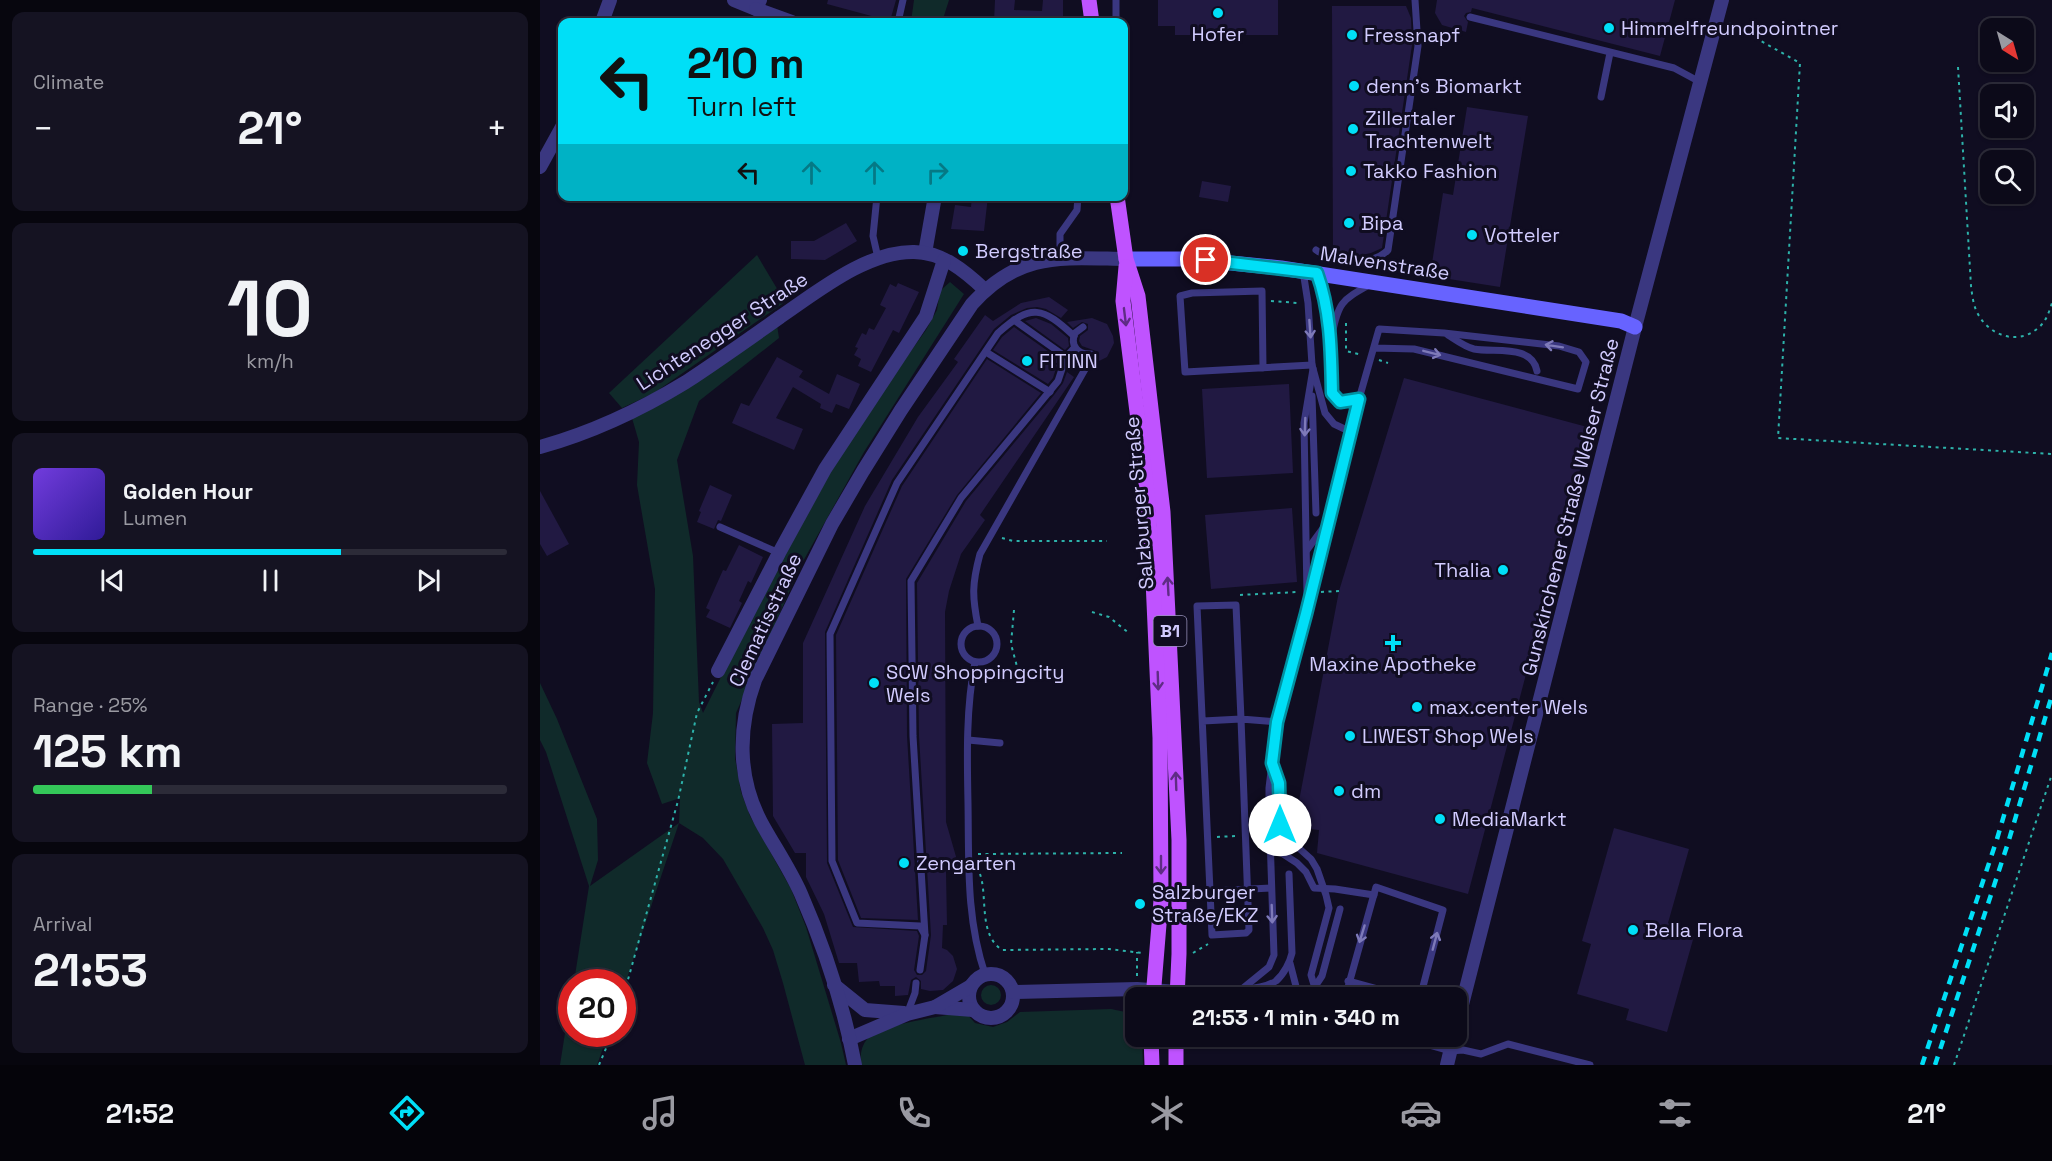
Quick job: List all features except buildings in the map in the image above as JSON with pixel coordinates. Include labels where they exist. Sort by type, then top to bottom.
[{"type":"main road","points":[[1089,0],[1091,18]]},
{"type":"main road","name":"Salzburger Straße","points":[[1118,201],[1126,258],[1138,296],[1164,512],[1179,840],[1180,987]]},
{"type":"main road","name":"Salzburger Straße","points":[[1126,258],[1123,301],[1147,491],[1160,738],[1161,900],[1153,987]]},
{"type":"main road","points":[[1151,1047],[1152,1065]]},
{"type":"street","points":[[603,18],[610,0]]},
{"type":"street","points":[[734,0],[758,5],[784,18]]},
{"type":"street","name":"Gunskirchener Straße Welser Straße","points":[[1467,987],[1635,327],[1722,0]]},
{"type":"street","points":[[540,167],[558,134]]},
{"type":"street","points":[[925,252],[934,201]]},
{"type":"street","name":"Lichtenegger Straße","points":[[540,447],[562,441],[631,413],[686,382],[835,279],[878,258],[911,251],[925,252],[961,269],[985,290]]},
{"type":"street","points":[[985,290],[1016,269],[1035,263],[1059,258],[1126,258]]},
{"type":"street","name":"Malvenstraße","points":[[1126,258],[1191,259],[1310,272],[1621,321],[1635,327]]},
{"type":"street","points":[[718,671],[778,553],[852,426],[926,316],[944,260]]},
{"type":"street","name":"Clematisstraße","points":[[855,1065],[846,1024],[813,924],[800,891],[760,821],[750,798],[742,748],[748,701],[755,680],[832,524],[955,327],[985,290]]},
{"type":"street","points":[[849,1039],[907,1014],[935,1007],[971,986],[985,974],[1003,977],[1013,992],[1012,1002],[1007,1011],[998,1017],[982,1016],[973,1010],[935,1007]]},
{"type":"street","points":[[834,985],[865,1010],[907,1014]]},
{"type":"street","points":[[971,986],[970,1002],[973,1010]]},
{"type":"street","points":[[1013,992],[1125,989]]},
{"type":"street","points":[[846,1024],[865,1010]]},
{"type":"street","name":"Gunskirchener Straße Welser Straße","points":[[1447,1065],[1451,1047]]},
{"type":"lane","points":[[899,18],[903,0]]},
{"type":"lane","points":[[1116,0],[1116,18]]},
{"type":"lane","points":[[1316,250],[1356,262],[1378,258],[1388,250],[1418,46],[1416,0]]},
{"type":"lane","points":[[1470,17],[1674,68],[1700,82]]},
{"type":"lane","points":[[1601,97],[1610,52]]},
{"type":"lane","points":[[876,201],[873,236],[878,258]]},
{"type":"lane","points":[[1059,258],[1060,234],[1077,210],[1078,201]]},
{"type":"lane","points":[[1310,272],[1325,296],[1331,344],[1332,393],[1334,398],[1340,402],[1359,399]]},
{"type":"lane","points":[[1310,272],[1308,303],[1313,367],[1325,413],[1334,424],[1351,432]]},
{"type":"lane","points":[[1331,344],[1336,315],[1345,298],[1374,282]]},
{"type":"lane","points":[[1263,368],[1262,291],[1192,293],[1180,296],[1185,372],[1313,367]]},
{"type":"lane","points":[[925,935],[920,926],[857,923],[832,861],[830,633],[897,483],[998,333],[1014,320],[1031,312],[1043,312],[1074,336],[1075,347],[1082,353],[1091,354]]},
{"type":"lane","points":[[1014,320],[1066,357]]},
{"type":"lane","points":[[1074,336],[1083,327]]},
{"type":"lane","points":[[1244,987],[1269,967],[1274,955],[1269,788],[1277,722],[1359,399],[1379,329],[1444,333],[1559,346],[1579,352],[1586,362],[1578,389],[1414,349],[1374,348]]},
{"type":"lane","points":[[1444,333],[1472,349],[1526,354],[1535,362],[1537,370]]},
{"type":"lane","points":[[920,970],[925,935],[913,736],[910,581],[961,498],[1059,381],[1066,357],[1075,347]]},
{"type":"lane","points":[[986,352],[1050,392]]},
{"type":"lane","points":[[978,626],[972,598],[973,578],[980,554],[989,534],[1034,462],[1088,364]]},
{"type":"lane","points":[[1310,592],[1304,423],[1313,367]]},
{"type":"lane","points":[[1311,381],[1316,513]]},
{"type":"lane","points":[[1307,550],[1329,520]]},
{"type":"lane","points":[[720,527],[778,553]]},
{"type":"lane","points":[[1236,605],[1240,719],[1248,932],[1212,935],[1197,606],[1236,605]]},
{"type":"lane","points":[[978,626],[994,633],[997,645],[994,655],[985,661],[975,662],[966,656],[961,646],[967,631],[978,626]]},
{"type":"lane","points":[[975,662],[970,685],[968,740],[970,897],[976,945],[985,974]]},
{"type":"lane","points":[[1203,722],[1240,719],[1277,722]]},
{"type":"lane","points":[[968,740],[1000,743]]},
{"type":"lane","points":[[1272,763],[1279,783],[1280,825],[1283,834],[1311,859],[1325,890],[1329,908],[1311,975],[1314,987]]},
{"type":"lane","points":[[1269,834],[1277,850],[1306,872],[1314,888],[1374,896]]},
{"type":"lane","points":[[1257,987],[1277,980],[1290,963],[1292,953],[1289,874]]},
{"type":"lane","points":[[1347,987],[1376,886],[1443,910],[1423,987]]},
{"type":"lane","points":[[1211,891],[1271,888]]},
{"type":"lane","points":[[1315,987],[1322,976],[1340,909]]},
{"type":"lane","points":[[1290,963],[1297,987]]},
{"type":"lane","points":[[1348,981],[1370,987]]},
{"type":"lane","points":[[907,1014],[915,993],[916,983]]},
{"type":"lane","points":[[1436,1047],[1481,1054],[1508,1044],[1590,1065]]},
{"type":"path","points":[[1718,16],[1800,63],[1778,438],[2052,454]]},
{"type":"path","points":[[1958,67],[1971,286],[1975,309],[1985,325],[1994,332],[2015,337],[2023,336],[2038,328],[2046,319],[2052,303]]},
{"type":"path","points":[[989,534],[1013,541],[1107,541]]},
{"type":"path","points":[[1240,595],[1339,591]]},
{"type":"path","points":[[1014,610],[1011,644],[1020,674]]},
{"type":"path","points":[[1092,612],[1109,617],[1130,634]]},
{"type":"path","points":[[631,969],[678,801],[697,713],[718,671]]},
{"type":"path","points":[[1954,1065],[2052,774]]},
{"type":"path","points":[[977,864],[977,854],[1122,854]]},
{"type":"path","points":[[980,874],[987,926],[998,947],[1002,950],[1109,949],[1155,954]]},
{"type":"path","points":[[1179,954],[1192,953],[1211,942],[1212,935]]},
{"type":"path","points":[[599,1065],[607,1047]]},
{"type":"green space","points":[[914,0],[949,0],[943,18],[912,18]]},
{"type":"green space","points":[[757,255],[785,302],[654,393],[622,408],[609,393]]},
{"type":"green space","points":[[950,282],[964,294],[864,452],[801,565],[736,713],[735,758],[741,792],[750,816],[791,889],[806,927],[846,1065],[805,1065],[773,950],[763,928],[723,859],[703,838],[679,823],[680,798],[662,804],[647,763],[653,713],[655,589],[637,485],[639,442],[632,418],[777,325],[779,338],[699,401],[677,460],[693,556],[699,702],[703,713],[791,537],[850,436],[926,330],[937,310],[940,291]]},
{"type":"green space","points":[[540,683],[597,819],[598,860],[590,886],[679,823],[630,969],[576,969],[589,886],[546,752],[540,740]]},
{"type":"green space","points":[[987,985],[995,985],[1001,991],[1001,999],[995,1005],[987,1005],[981,999],[981,991]]},
{"type":"green space","points":[[1111,1009],[1125,1012],[1125,1047],[1142,1047],[1143,1065],[861,1065],[862,1051],[868,1038],[886,1029],[914,1021],[965,1012],[975,1023],[993,1027],[1007,1022],[1020,1012]]},
{"type":"green space","points":[[563,1047],[603,1047],[597,1065],[560,1065]]},
{"type":"railway","points":[[1922,1065],[1997,839],[2052,653]]},
{"type":"railway","points":[[1935,1065],[2008,843],[2052,695]]},
{"type":"place","name":"Hofer","points":[[1218,13]]},
{"type":"place","name":"Himmelfreundpointner","points":[[1609,28]]},
{"type":"place","name":"Fressnapf","points":[[1352,35]]},
{"type":"place","name":"denn's Biomarkt","points":[[1354,86]]},
{"type":"place","name":"Zillertaler Trachtenwelt","points":[[1353,129]]},
{"type":"place","name":"Takko Fashion","points":[[1351,171]]},
{"type":"place","name":"Bipa","points":[[1349,223]]},
{"type":"place","name":"Votteler","points":[[1472,235]]},
{"type":"place","name":"Bergstraße","points":[[963,251]]},
{"type":"place","name":"FITINN","points":[[1027,361]]},
{"type":"place","name":"Thalia","points":[[1503,570]]},
{"type":"place","name":"Maxine Apotheke","points":[[1393,643]]},
{"type":"place","name":"SCW Shoppingcity Wels","points":[[874,683]]},
{"type":"place","name":"max.center Wels","points":[[1417,707]]},
{"type":"place","name":"LIWEST Shop Wels","points":[[1350,736]]},
{"type":"place","name":"dm","points":[[1339,791]]},
{"type":"place","name":"MediaMarkt","points":[[1440,819]]},
{"type":"place","name":"Zengarten","points":[[904,863]]},
{"type":"place","name":"Salzburger Straße/EKZ","points":[[1140,904]]},
{"type":"place","name":"Bella Flora","points":[[1633,930]]},
{"type":"route","points":[[1206,260],[1317,273],[1325,296],[1331,344],[1332,393],[1334,398],[1340,402],[1359,399],[1277,722],[1272,763],[1279,783],[1280,825]]}]
